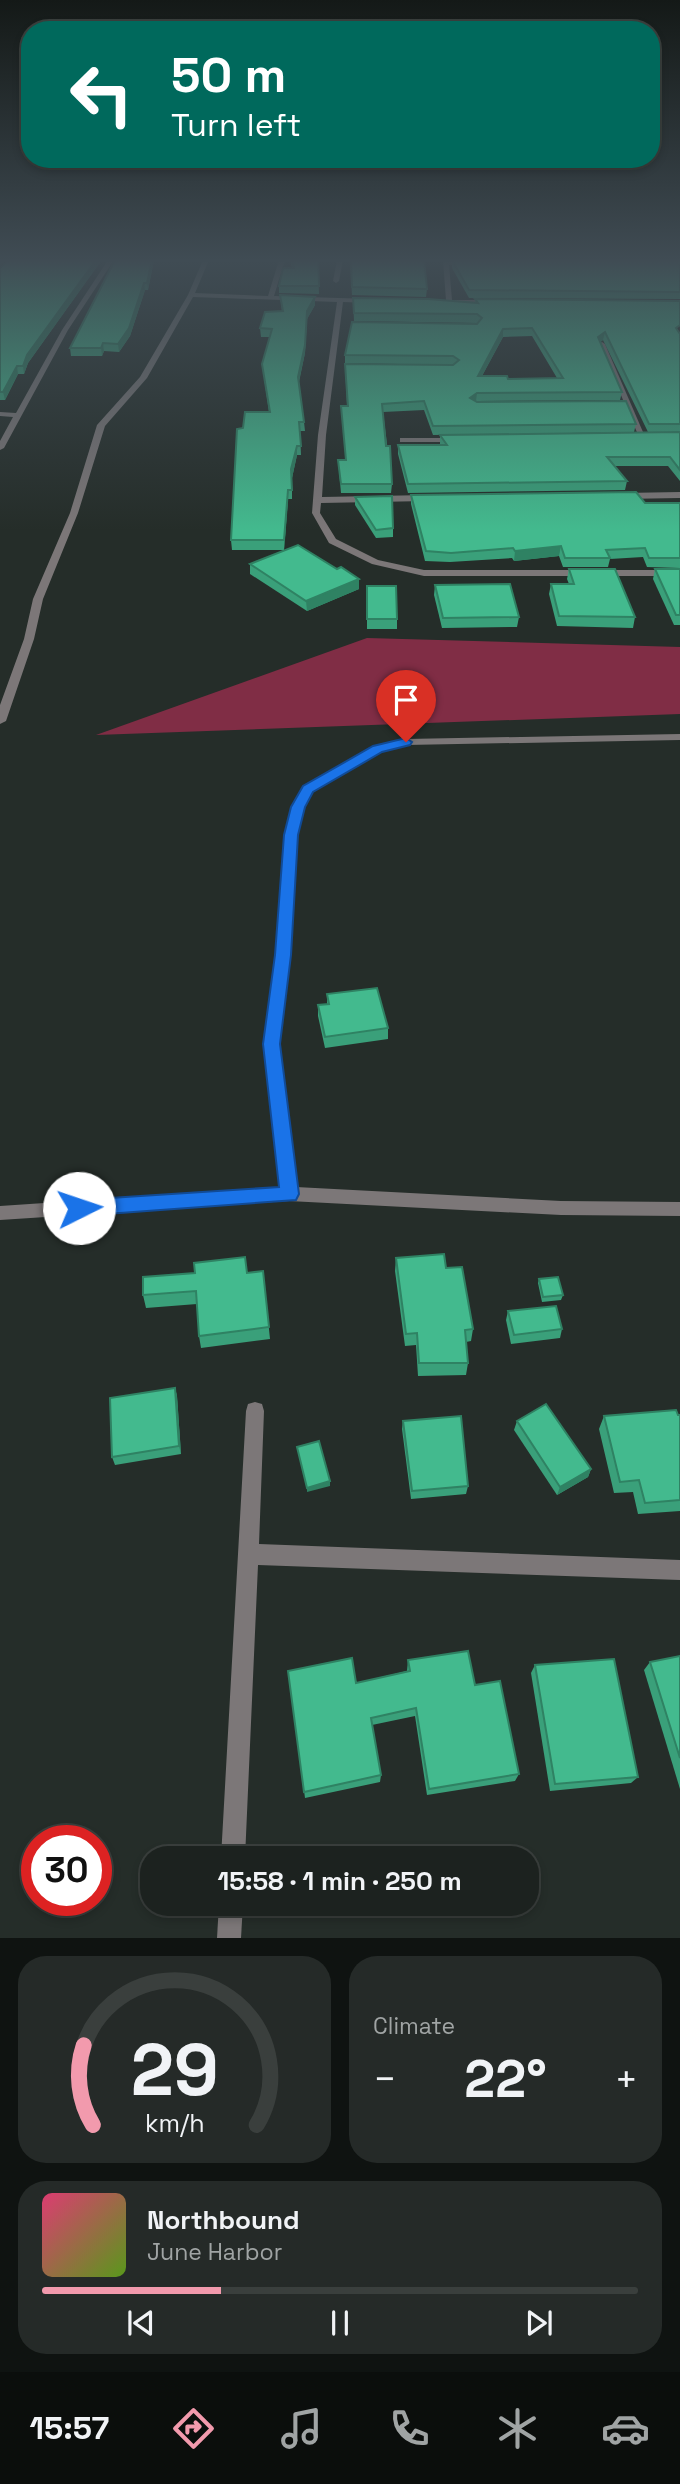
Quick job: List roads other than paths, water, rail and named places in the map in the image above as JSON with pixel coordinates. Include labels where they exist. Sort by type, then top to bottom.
[{"type":"street","points":[[0,448],[54,350]]},
{"type":"street","points":[[0,721],[29,639],[38,599],[74,513],[101,425],[143,378],[159,350]]},
{"type":"street","points":[[334,350],[322,435],[316,513],[332,541],[349,551],[398,568],[460,576],[680,573]]},
{"type":"street","points":[[605,350],[643,437]]},
{"type":"street","points":[[332,368],[345,368]]},
{"type":"street","points":[[613,405],[627,405]]},
{"type":"street","points":[[0,414],[18,415]]},
{"type":"street","points":[[629,438],[655,437]]},
{"type":"street","points":[[403,440],[467,440]]},
{"type":"street","points":[[610,496],[680,495]]},
{"type":"street","points":[[317,500],[443,498]]},
{"type":"street","points":[[289,1194],[271,1044],[283,955],[291,835],[298,807],[308,789],[378,749],[406,742],[680,737]]},
{"type":"street","points":[[0,1213],[289,1194],[561,1208],[680,1209]]},
{"type":"street","points":[[234,1846],[255,1411]]},
{"type":"street","points":[[248,1554],[680,1570]]},
{"type":"street","points":[[229,1938],[230,1916]]}]
